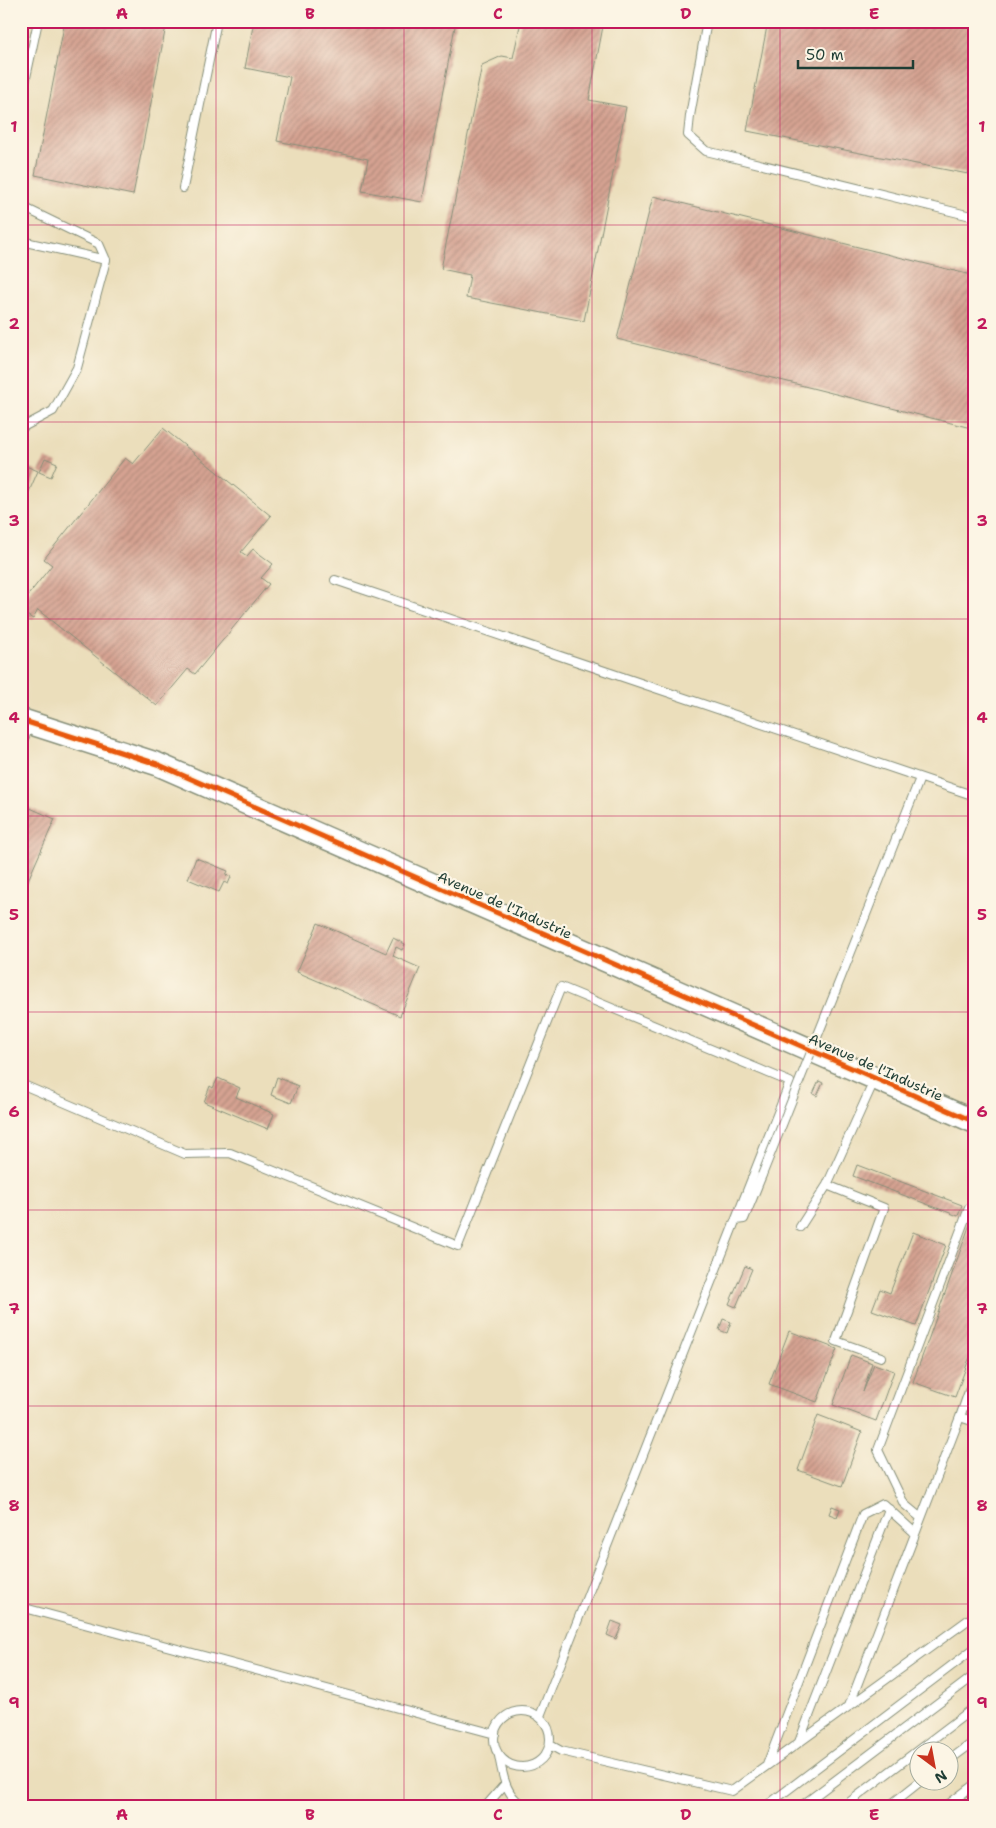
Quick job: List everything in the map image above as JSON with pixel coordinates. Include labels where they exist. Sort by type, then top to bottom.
[{"type":"street","name":"Avenue de l'Industrie","points":[[26,722],[156,764],[975,1122]]},
{"type":"lane","points":[[21,101],[38,21]]},
{"type":"lane","points":[[183,188],[217,21]]},
{"type":"lane","points":[[708,21],[688,135],[706,151],[975,217]]},
{"type":"lane","points":[[21,206],[99,244],[106,260],[77,368],[53,411],[21,428]]},
{"type":"lane","points":[[21,242],[106,260]]},
{"type":"lane","points":[[335,580],[975,796]]},
{"type":"lane","points":[[21,745],[26,722]]},
{"type":"lane","points":[[736,1220],[744,1219],[920,778]]},
{"type":"lane","points":[[21,1084],[185,1154],[230,1153],[458,1246],[562,986],[790,1082],[540,1716]]},
{"type":"lane","points":[[800,1227],[827,1185],[875,1079]]},
{"type":"lane","points":[[827,1185],[884,1208],[836,1340],[881,1357]]},
{"type":"lane","points":[[921,1518],[904,1504],[878,1450],[969,1208],[975,1210]]},
{"type":"lane","points":[[849,1706],[975,1374]]},
{"type":"lane","points":[[960,1416],[975,1422]]},
{"type":"lane","points":[[767,1765],[863,1514],[883,1504],[915,1533]]},
{"type":"lane","points":[[799,1742],[889,1508]]},
{"type":"lane","points":[[21,1607],[495,1734]]},
{"type":"lane","points":[[550,1745],[561,1751],[732,1791],[975,1615]]},
{"type":"lane","points":[[765,1807],[975,1648]]},
{"type":"lane","points":[[800,1807],[975,1675]]},
{"type":"lane","points":[[843,1807],[975,1707]]},
{"type":"lane","points":[[499,1756],[512,1766],[528,1767],[542,1759],[550,1745],[550,1729],[540,1716],[525,1710],[509,1713],[497,1725],[495,1734],[494,1741],[505,1784],[516,1801],[534,1807]]},
{"type":"lane","points":[[958,1753],[975,1740]]},
{"type":"lane","points":[[485,1807],[505,1784]]},
{"type":"lane","points":[[945,1807],[975,1784]]},
{"type":"lane","points":[[888,1807],[909,1790]]},
{"type":"building","points":[[65,21],[167,21],[133,195],[35,175]]},
{"type":"building","points":[[254,21],[456,21],[422,202],[362,191],[368,159],[277,141],[290,77],[245,68]]},
{"type":"building","points":[[521,21],[604,21],[589,100],[626,107],[584,321],[466,298],[470,275],[441,269],[482,65],[502,56],[513,58]]},
{"type":"building","points":[[768,21],[975,21],[975,141],[968,174],[747,131]]},
{"type":"building","points":[[653,196],[975,276],[975,429],[617,339]]},
{"type":"building","points":[[163,428],[271,516],[241,552],[247,556],[253,549],[273,564],[261,578],[269,584],[195,674],[188,669],[157,706],[38,610],[33,619],[22,612],[21,608],[27,601],[25,599],[52,565],[44,559],[125,458],[133,464]]},
{"type":"building","points":[[45,458],[57,463],[51,477],[39,472]]},
{"type":"building","points":[[21,464],[38,471],[21,510]]},
{"type":"building","points":[[21,804],[55,819],[21,896]]},
{"type":"building","points":[[196,858],[228,871],[226,875],[231,877],[228,884],[224,882],[219,892],[188,879]]},
{"type":"building","points":[[318,923],[386,953],[393,938],[405,944],[402,950],[396,947],[393,956],[420,968],[400,1016],[297,972]]},
{"type":"building","points":[[277,1077],[298,1086],[291,1103],[271,1095]]},
{"type":"building","points":[[218,1078],[240,1088],[236,1097],[274,1114],[268,1129],[204,1102],[210,1086],[213,1088]]},
{"type":"building","points":[[819,1081],[823,1083],[817,1096],[813,1094]]},
{"type":"building","points":[[857,1165],[962,1205],[958,1216],[853,1176]]},
{"type":"building","points":[[970,1224],[975,1226],[975,1343],[955,1397],[913,1382]]},
{"type":"building","points":[[913,1232],[946,1245],[916,1326],[872,1310],[880,1289],[890,1293]]},
{"type":"building","points":[[745,1266],[752,1269],[736,1307],[729,1304]]},
{"type":"building","points":[[723,1319],[731,1322],[727,1333],[719,1330]]},
{"type":"building","points":[[789,1331],[837,1349],[817,1402],[769,1384]]},
{"type":"building","points":[[851,1355],[872,1363],[863,1392],[874,1364],[894,1371],[876,1421],[833,1405]]},
{"type":"building","points":[[818,1415],[862,1432],[842,1486],[798,1470]]},
{"type":"building","points":[[832,1506],[840,1509],[837,1517],[829,1514]]},
{"type":"building","points":[[612,1621],[622,1625],[616,1639],[607,1635]]},
{"type":"cycle path","points":[[21,720],[157,764],[975,1122]]}]
